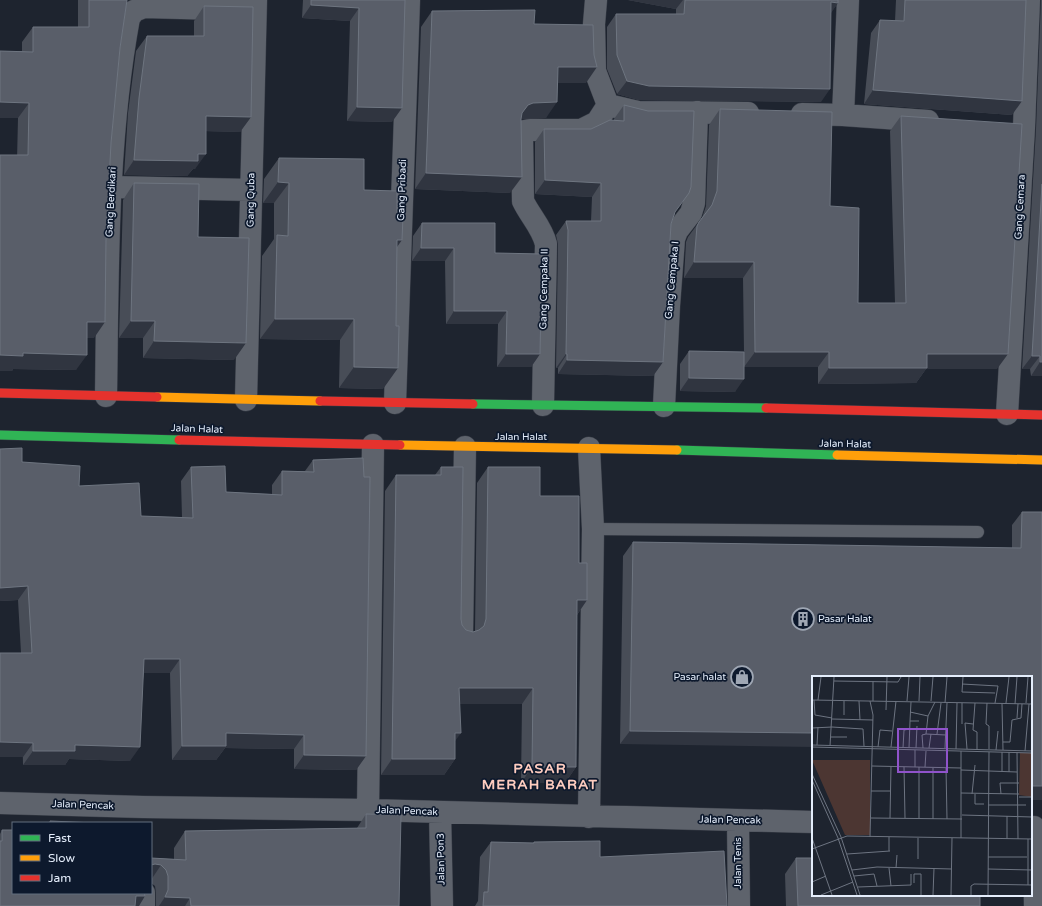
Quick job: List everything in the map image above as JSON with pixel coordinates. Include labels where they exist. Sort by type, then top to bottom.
[{"type":"main road","points":[[0,394],[395,403],[664,406],[1042,415]]},
{"type":"main road","name":"Jalan Halat","points":[[0,435],[1042,460]]},
{"type":"street","name":"Gang Pribadi","points":[[395,403],[409,0]]},
{"type":"street","points":[[596,0],[594,24],[595,71],[608,105],[638,112],[843,116],[946,122]]},
{"type":"street","points":[[843,116],[848,0]]},
{"type":"street","name":"Gang Cemara","points":[[1007,414],[1024,128],[1029,0]]},
{"type":"street","name":"Gang Berdikari","points":[[106,396],[111,187],[118,93],[129,18],[134,11],[144,7],[256,5]]},
{"type":"street","name":"Gang Quba","points":[[246,400],[256,5]]},
{"type":"street","name":"Gang Cempaka II","points":[[542,405],[546,244],[543,233],[523,201],[522,135],[524,131],[530,130],[581,130],[597,122],[608,105]]},
{"type":"street","name":"Gang Cempaka I","points":[[664,406],[674,239],[677,231],[691,213],[694,203],[697,112]]},
{"type":"street","points":[[1001,126],[1024,128]]},
{"type":"street","points":[[111,187],[251,190]]},
{"type":"street","points":[[368,810],[373,445]]},
{"type":"street","points":[[462,635],[465,447]]},
{"type":"street","points":[[589,448],[593,529],[589,817]]},
{"type":"street","name":"Jalan Pencak","points":[[0,803],[143,815],[368,810],[812,822]]},
{"type":"street","name":"Jalan Pon3","points":[[440,812],[442,906]]},
{"type":"street","name":"Jalan Tenis","points":[[738,821],[739,906]]},
{"type":"street","points":[[1035,906],[1036,827]]},
{"type":"street","points":[[144,894],[144,906]]},
{"type":"lane","points":[[593,529],[978,532]]},
{"type":"building","points":[[89,0],[127,0],[120,48],[111,143],[106,239],[105,322],[87,322],[87,355],[23,353],[23,356],[0,355],[0,155],[28,155],[29,103],[0,102],[0,51],[33,52],[33,27],[89,27]]},
{"type":"building","points":[[311,0],[405,0],[402,108],[357,107],[359,8],[311,5]]},
{"type":"building","points":[[685,0],[838,0],[838,3],[831,2],[830,89],[649,86],[627,81],[617,55],[616,14],[684,14]]},
{"type":"building","points":[[905,0],[1026,0],[1022,101],[873,90],[880,20],[904,21]]},
{"type":"building","points":[[204,6],[253,7],[251,117],[206,116],[206,154],[198,154],[198,161],[134,160],[139,98],[147,36],[204,36]]},
{"type":"building","points":[[535,10],[534,24],[593,25],[594,55],[597,67],[558,67],[557,102],[533,103],[528,105],[522,113],[522,177],[426,173],[432,11]]},
{"type":"building","points":[[624,105],[648,111],[694,111],[691,187],[689,193],[675,212],[671,224],[663,362],[567,360],[568,230],[566,221],[601,221],[601,183],[545,180],[544,129],[591,129],[610,120],[624,121]]},
{"type":"building","points":[[720,109],[832,112],[830,206],[859,208],[858,303],[906,303],[901,116],[1022,124],[1008,354],[927,354],[927,368],[829,368],[829,352],[755,352],[754,262],[694,262],[697,226],[712,205],[717,191]]},
{"type":"building","points":[[279,158],[364,159],[364,190],[397,191],[397,216],[403,216],[402,240],[397,240],[396,326],[399,326],[398,368],[354,367],[354,319],[275,319],[277,235],[288,236],[289,183],[278,182]]},
{"type":"building","points":[[134,183],[199,184],[198,237],[249,238],[246,343],[154,341],[155,321],[131,321]]},
{"type":"building","points":[[1042,184],[1042,362],[1040,362],[1040,356],[1032,356]]},
{"type":"building","points":[[422,223],[495,223],[495,253],[542,254],[540,354],[506,354],[507,311],[454,311],[454,248],[421,248]]},
{"type":"building","points":[[689,351],[744,352],[744,379],[689,378]]},
{"type":"building","points":[[22,448],[22,462],[80,466],[79,486],[139,483],[141,516],[193,518],[191,467],[225,466],[226,492],[282,495],[282,471],[314,472],[313,460],[363,458],[364,477],[370,477],[366,756],[304,755],[304,735],[226,733],[226,746],[182,746],[180,659],[144,659],[140,747],[75,745],[75,751],[33,751],[33,743],[0,742],[0,653],[32,653],[28,586],[0,588],[0,449]]},
{"type":"building","points":[[441,467],[463,467],[461,619],[462,625],[466,630],[473,632],[484,626],[486,619],[488,467],[540,467],[540,496],[579,496],[579,563],[587,563],[587,600],[577,600],[576,767],[532,767],[533,688],[459,688],[461,733],[455,733],[455,759],[392,759],[396,475],[441,475]]},
{"type":"building","name":"Pasar Halat","points":[[1022,512],[1042,512],[1042,786],[1032,786],[1032,676],[812,676],[812,733],[630,731],[633,542],[1021,548]]},
{"type":"building","points":[[366,814],[401,815],[399,906],[191,906],[190,898],[165,897],[168,890],[168,876],[166,870],[161,865],[152,865],[152,858],[186,860],[185,831],[366,828]]},
{"type":"building","points":[[50,821],[72,822],[50,822]]},
{"type":"building","points":[[2,830],[12,830],[12,894],[144,894],[145,896],[136,896],[135,906],[0,906],[0,841],[2,841]]},
{"type":"building","points":[[600,841],[600,857],[724,851],[727,906],[483,906],[484,892],[488,892],[491,842],[534,843]]},
{"type":"building","points":[[796,858],[812,858],[812,896],[980,896],[980,906],[798,906]]},
{"type":"traffic: fast","points":[[473,404],[766,408]]},
{"type":"traffic: fast","points":[[0,435],[179,440]]},
{"type":"traffic: fast","points":[[677,450],[837,455]]},
{"type":"traffic: slow","points":[[157,397],[320,401]]},
{"type":"traffic: slow","points":[[400,445],[677,450]]},
{"type":"traffic: slow","points":[[837,455],[1042,460]]},
{"type":"traffic: jam","points":[[0,393],[157,397]]},
{"type":"traffic: jam","points":[[320,401],[473,404]]},
{"type":"traffic: jam","points":[[766,408],[1042,415]]},
{"type":"traffic: jam","points":[[179,440],[400,445]]},
{"type":"place","name":"Pasar Halat","points":[[803,619]]},
{"type":"place","name":"Pasar halat","points":[[742,677]]},
{"type":"district","name":"PASAR MERAH BARAT","points":[[540,776]]}]
